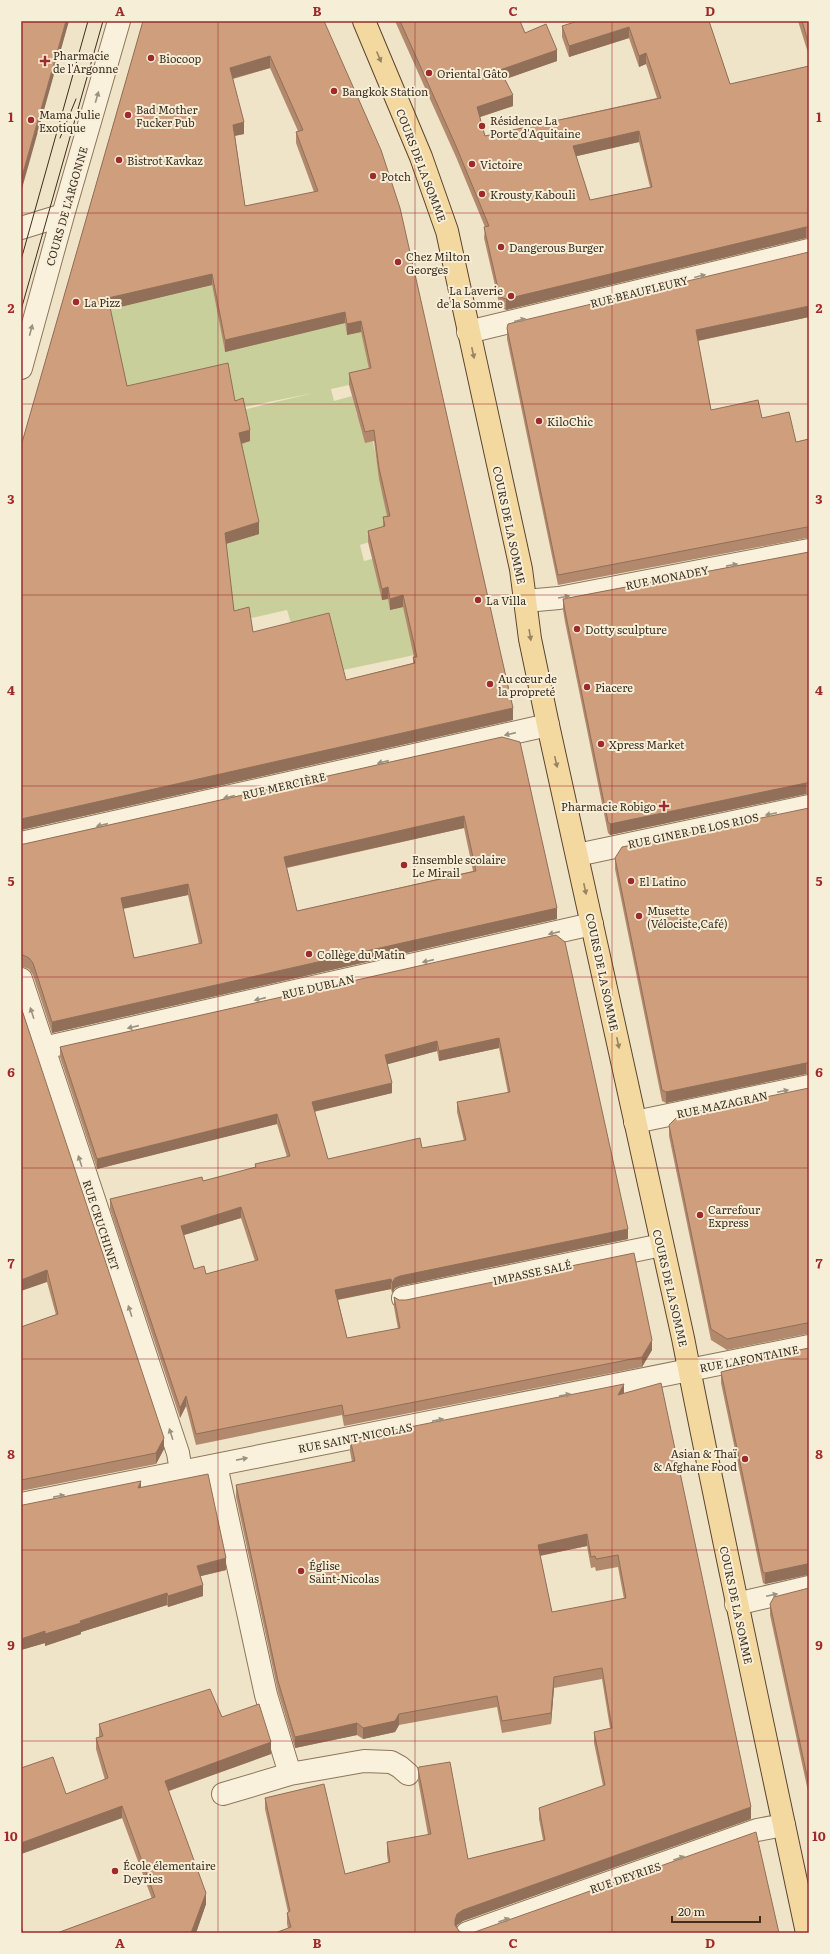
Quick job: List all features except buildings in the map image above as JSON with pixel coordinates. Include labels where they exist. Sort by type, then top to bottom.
[{"type":"main road","name":"COURS DE LA SOMME","points":[[364,21],[421,156],[447,231],[521,568],[530,639],[548,725],[689,1370],[736,1604],[807,1933]]},
{"type":"street","name":"COURS DE L'ARGONNE","points":[[21,368],[62,215],[119,21]]},
{"type":"street","points":[[21,228],[62,215]]},
{"type":"street","name":"RUE BEAUFLEURY","points":[[468,332],[809,250]]},
{"type":"street","name":"RUE MONADEY","points":[[525,601],[559,598],[809,550]]},
{"type":"street","name":"RUE MERCIÈRE","points":[[21,844],[548,725]]},
{"type":"street","name":"RUE GINER DE LOS RIOS","points":[[577,855],[809,806]]},
{"type":"street","name":"RUE DUBLAN","points":[[43,1048],[592,924]]},
{"type":"street","name":"RUE CRUCHINET","points":[[21,978],[178,1453],[182,1472]]},
{"type":"street","name":"RUE MAZAGRAN","points":[[635,1122],[809,1086]]},
{"type":"street","name":"IMPASSE SALÉ","points":[[402,1298],[662,1245]]},
{"type":"street","name":"RUE LAFONTAINE","points":[[689,1370],[809,1346]]},
{"type":"street","name":"RUE SAINT-NICOLAS","points":[[21,1504],[689,1370]]},
{"type":"street","points":[[216,1465],[266,1696],[290,1774]]},
{"type":"street","points":[[736,1604],[809,1588]]},
{"type":"street","points":[[223,1794],[290,1774],[364,1760],[391,1762],[408,1774]]},
{"type":"street","name":"RUE DEYRIES","points":[[467,1933],[757,1830],[784,1825]]},
{"type":"green space","points":[[212,285],[225,351],[345,323],[347,335],[361,332],[372,380],[331,389],[334,401],[352,396],[357,415],[373,442],[390,527],[385,537],[360,545],[364,561],[387,555],[382,600],[388,599],[391,610],[403,607],[424,653],[329,673],[294,633],[287,610],[229,623],[226,544],[243,410],[313,393],[235,409],[127,397],[108,310]]},
{"type":"tram line","points":[[21,260],[88,21]]},
{"type":"tram line","points":[[21,310],[103,21]]},
{"type":"tram line","points":[[60,138],[76,99]]},
{"type":"place","name":"Biocoop","points":[[151,58]]},
{"type":"place","name":"Pharmacie de l'Argonne","points":[[45,61]]},
{"type":"place","name":"Oriental Gâto","points":[[429,73]]},
{"type":"place","name":"Bangkok Station","points":[[334,91]]},
{"type":"place","name":"Bad Mother Fucker Pub","points":[[128,115]]},
{"type":"place","name":"Mama Julie Exotique","points":[[31,120]]},
{"type":"place","name":"Résidence La Porte d'Aquitaine","points":[[482,126]]},
{"type":"place","name":"Bistrot Kavkaz","points":[[119,160]]},
{"type":"place","name":"Victoire","points":[[472,164]]},
{"type":"place","name":"Potch","points":[[373,176]]},
{"type":"place","name":"Krousty Kabouli","points":[[482,194]]},
{"type":"place","name":"Dangerous Burger","points":[[501,247]]},
{"type":"place","name":"Chez Milton Georges","points":[[398,262]]},
{"type":"place","name":"La Laverie de la Somme","points":[[511,296]]},
{"type":"place","name":"La Pizz","points":[[76,302]]},
{"type":"place","name":"KiloChic","points":[[539,421]]},
{"type":"place","name":"La Villa","points":[[478,600]]},
{"type":"place","name":"Dotty sculpture","points":[[577,629]]},
{"type":"place","name":"Au cœur de la propreté","points":[[490,684]]},
{"type":"place","name":"Piacere","points":[[587,687]]},
{"type":"place","name":"Xpress Market","points":[[601,744]]},
{"type":"place","name":"Pharmacie Robigo","points":[[664,806]]},
{"type":"place","name":"Ensemble scolaire Le Mirail","points":[[404,865]]},
{"type":"place","name":"El Latino","points":[[631,881]]},
{"type":"place","name":"Musette (Vélociste,Café)","points":[[639,916]]},
{"type":"place","name":"Collège du Matin","points":[[309,954]]},
{"type":"place","name":"Carrefour Express","points":[[700,1215]]},
{"type":"place","name":"Asian & Thaï & Afghane Food","points":[[745,1459]]},
{"type":"place","name":"Église Saint-Nicolas","points":[[301,1571]]},
{"type":"place","name":"École élementaire Deyries","points":[[115,1871]]}]
